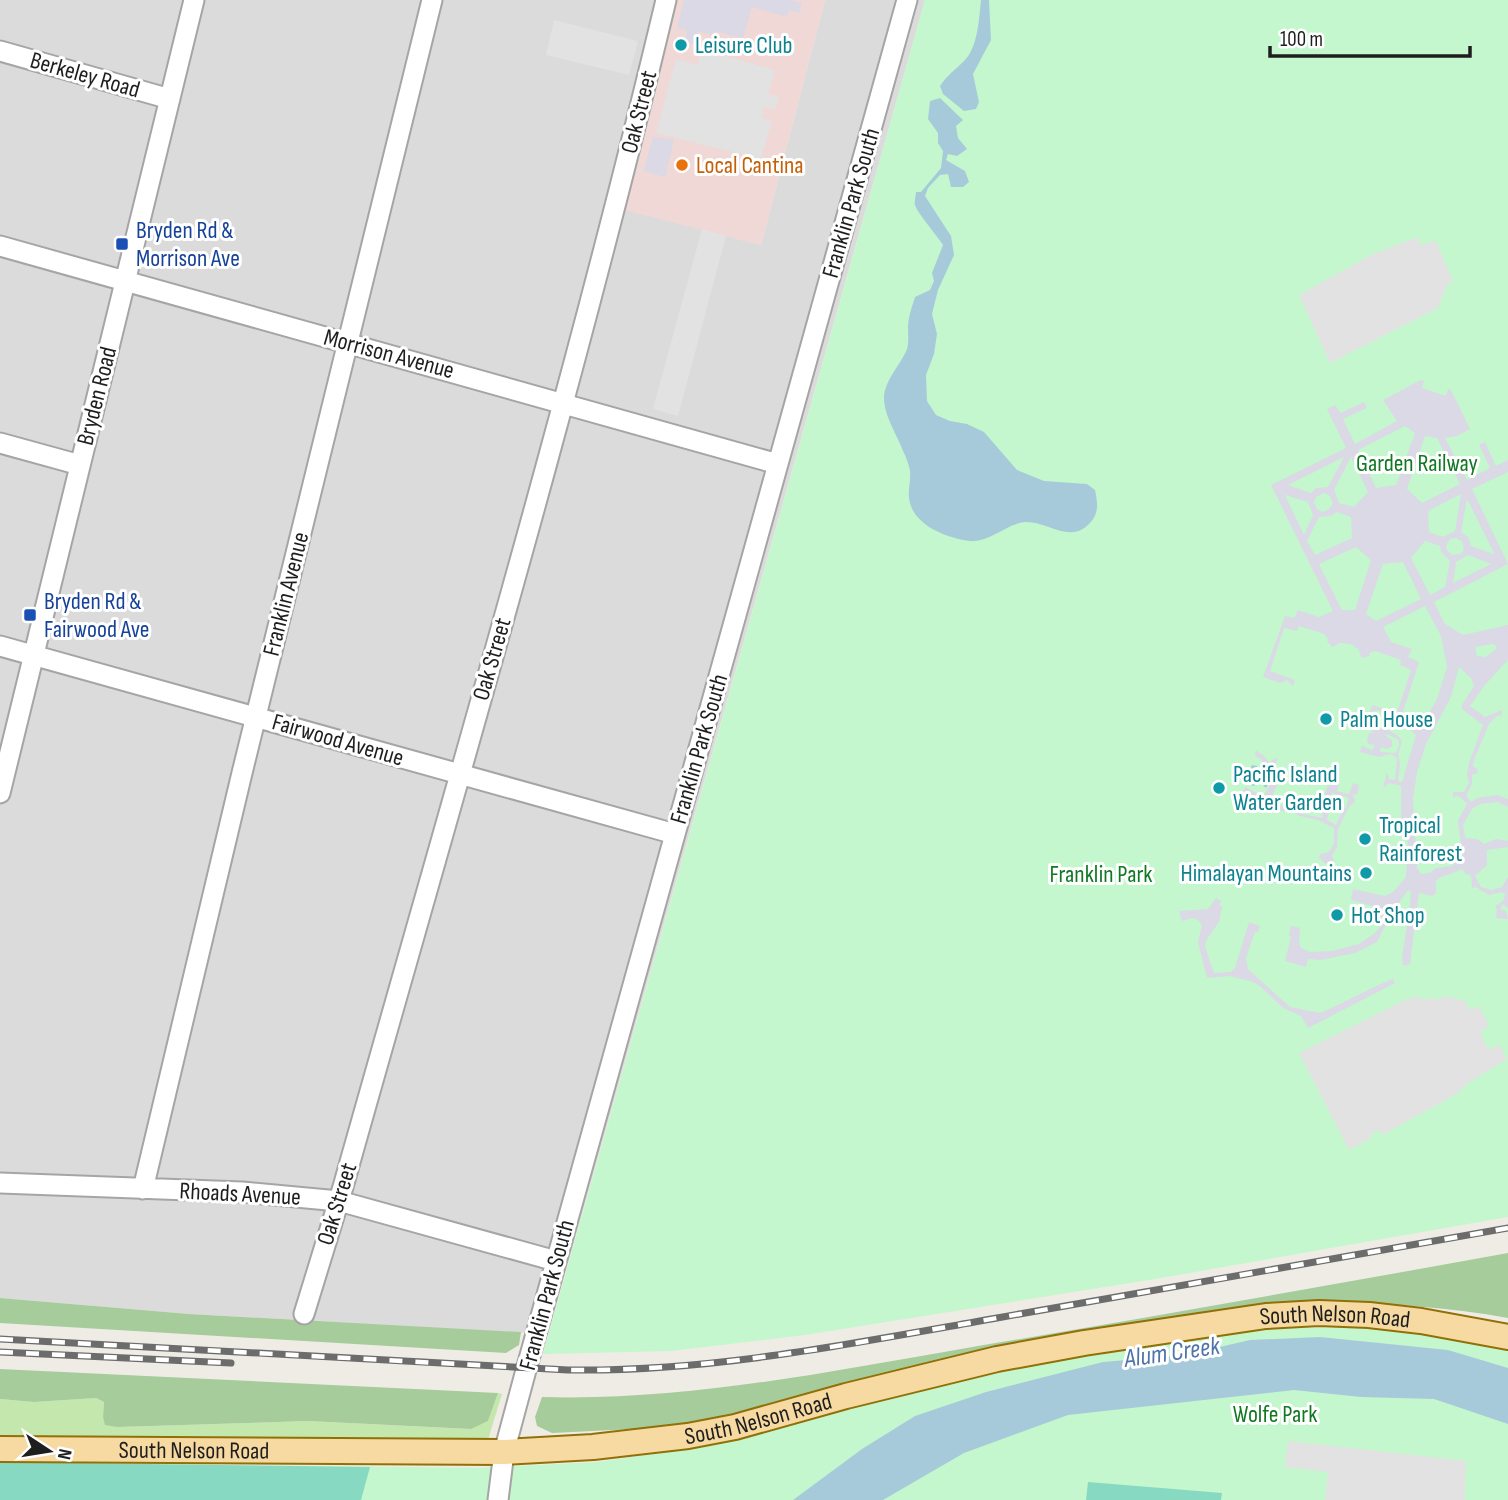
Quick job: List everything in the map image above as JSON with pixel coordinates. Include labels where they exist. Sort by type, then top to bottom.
[{"type":"main road","name":"South Nelson Road","points":[[0,1449],[504,1452],[593,1447],[688,1436],[770,1418],[953,1368],[1084,1343],[1266,1316],[1319,1313],[1369,1315],[1421,1321],[1508,1337]]},
{"type":"street","name":"Bryden Road","points":[[0,793],[194,0]]},
{"type":"street","name":"Franklin Avenue","points":[[143,1189],[432,0]]},
{"type":"street","name":"Oak Street","points":[[304,1314],[339,1201],[563,403],[616,207],[666,0]]},
{"type":"street","name":"Franklin Park South","points":[[498,1500],[504,1452],[526,1370],[907,0]]},
{"type":"street","name":"Berkeley Road","points":[[0,51],[170,99]]},
{"type":"street","name":"Morrison Avenue","points":[[0,246],[778,464]]},
{"type":"street","points":[[0,443],[80,465]]},
{"type":"street","name":"Fairwood Avenue","points":[[0,646],[675,834]]},
{"type":"street","name":"Rhoads Avenue","points":[[0,1183],[242,1192],[339,1201],[556,1261]]},
{"type":"shaded area","points":[[0,0],[674,0],[624,209],[761,245],[825,0],[925,0],[548,1334],[189,1314],[0,1298]]},
{"type":"shaded area","points":[[674,0],[825,0],[761,245],[624,210]]},
{"type":"shaded area","points":[[684,0],[790,0],[802,3],[799,13],[789,10],[787,17],[752,7],[743,38],[714,31],[713,35],[698,31],[694,44],[685,41],[687,30],[677,28]]},
{"type":"shaded area","points":[[554,20],[638,41],[629,75],[546,55]]},
{"type":"shaded area","points":[[701,49],[775,70],[768,94],[779,97],[775,110],[764,107],[762,118],[772,121],[761,159],[656,133],[676,59],[697,65]]},
{"type":"shaded area","points":[[653,137],[674,140],[665,177],[644,171]]},
{"type":"shaded area","points":[[702,229],[726,236],[678,416],[653,409]]},
{"type":"shaded area","points":[[1417,237],[1421,245],[1436,241],[1453,281],[1447,285],[1438,308],[1330,363],[1299,295],[1371,255]]},
{"type":"shaded area","points":[[1421,380],[1424,381],[1422,388],[1446,396],[1448,389],[1451,390],[1470,429],[1457,436],[1445,438],[1467,480],[1490,468],[1479,445],[1485,442],[1496,466],[1508,460],[1508,472],[1472,489],[1508,564],[1434,602],[1445,624],[1463,635],[1508,625],[1508,660],[1470,706],[1485,717],[1502,710],[1502,715],[1489,724],[1474,760],[1473,766],[1478,773],[1472,775],[1472,784],[1466,796],[1471,802],[1477,798],[1497,795],[1508,799],[1508,807],[1498,802],[1480,804],[1472,809],[1463,825],[1465,838],[1477,839],[1484,844],[1496,839],[1508,841],[1508,847],[1487,850],[1487,865],[1475,876],[1481,887],[1491,890],[1502,887],[1508,877],[1508,908],[1503,904],[1500,909],[1506,911],[1508,919],[1496,918],[1495,906],[1504,900],[1505,894],[1501,892],[1489,895],[1476,887],[1472,888],[1471,875],[1465,874],[1463,869],[1439,878],[1436,881],[1436,893],[1432,896],[1419,893],[1410,964],[1403,966],[1402,958],[1410,904],[1411,892],[1408,890],[1391,914],[1377,942],[1355,953],[1320,960],[1308,959],[1306,967],[1285,961],[1291,926],[1300,928],[1299,944],[1310,952],[1332,951],[1359,944],[1375,933],[1380,927],[1381,918],[1375,907],[1351,900],[1353,889],[1385,896],[1393,892],[1406,877],[1408,847],[1407,831],[1404,832],[1401,817],[1401,786],[1389,783],[1383,788],[1387,772],[1389,779],[1395,780],[1397,758],[1391,754],[1379,757],[1360,752],[1362,746],[1372,750],[1374,748],[1374,745],[1368,744],[1367,741],[1369,733],[1374,733],[1371,731],[1372,727],[1382,727],[1397,735],[1402,741],[1398,755],[1398,781],[1402,782],[1416,735],[1405,725],[1384,717],[1379,710],[1370,712],[1372,705],[1397,713],[1411,670],[1400,665],[1401,660],[1375,651],[1362,658],[1358,649],[1351,644],[1340,643],[1332,647],[1324,634],[1299,626],[1297,631],[1284,628],[1270,671],[1295,680],[1293,686],[1287,680],[1280,683],[1263,677],[1285,616],[1294,618],[1298,610],[1319,617],[1333,611],[1271,485],[1346,448],[1327,409],[1335,405],[1341,413],[1364,402],[1367,408],[1343,419],[1355,444],[1397,421],[1383,400]],"holes":[[[1405,426],[1415,433],[1396,485],[1376,488],[1358,450]],[[1425,436],[1437,438],[1460,484],[1422,503],[1407,489]],[[1344,457],[1328,487],[1316,488],[1311,493],[1288,485]],[[1351,457],[1368,492],[1354,507],[1339,503],[1334,490]],[[1324,493],[1330,496],[1333,504],[1328,510],[1322,512],[1314,503],[1316,497]],[[1461,494],[1455,531],[1443,537],[1429,532],[1428,511]],[[1285,495],[1308,502],[1313,515],[1304,535]],[[1467,499],[1494,554],[1471,546],[1468,537],[1461,532]],[[1337,512],[1351,517],[1352,538],[1315,555],[1307,541],[1319,517],[1331,516]],[[1456,538],[1462,541],[1464,550],[1460,554],[1452,555],[1446,549],[1450,539]],[[1425,541],[1440,546],[1441,552],[1450,561],[1445,587],[1430,595],[1411,558]],[[1356,547],[1371,560],[1355,610],[1342,610],[1319,564]],[[1468,555],[1491,564],[1453,583],[1456,562]],[[1403,562],[1421,599],[1376,621],[1366,614],[1383,564]],[[1425,606],[1441,636],[1447,667],[1437,699],[1424,717],[1402,715],[1419,662],[1408,657],[1412,649],[1391,642],[1383,627]],[[1493,644],[1497,647],[1486,657],[1477,656],[1475,647]],[[1459,667],[1471,678],[1474,686],[1462,709],[1483,725],[1469,763],[1469,783],[1464,792],[1453,792],[1453,797],[1459,796],[1467,804],[1458,820],[1462,854],[1452,866],[1421,874],[1417,868],[1413,799],[1417,772],[1426,744],[1451,697]],[[1387,734],[1399,740],[1396,753],[1380,752],[1381,747],[1387,749],[1392,746],[1392,740]]]},
{"type":"shaded area","points":[[1256,750],[1269,763],[1275,758],[1278,759],[1272,769],[1276,772],[1274,777],[1278,783],[1270,800],[1289,810],[1288,812],[1270,808],[1265,802],[1253,805],[1252,796],[1243,792],[1245,787],[1266,798],[1264,795],[1273,780],[1269,775],[1270,769],[1255,756]]},
{"type":"shaded area","points":[[1340,780],[1337,791],[1349,794],[1353,783],[1359,785],[1357,795],[1354,794],[1354,803],[1350,805],[1338,829],[1332,864],[1326,864],[1319,858],[1320,854],[1331,849],[1334,843],[1334,828],[1318,820],[1296,815],[1323,818],[1321,807],[1327,787]],"holes":[[[1332,793],[1349,798],[1336,825],[1327,820],[1329,810],[1325,805]]]},
{"type":"shaded area","points":[[1216,898],[1221,901],[1222,907],[1219,922],[1205,946],[1214,973],[1231,972],[1235,968],[1249,922],[1260,926],[1258,932],[1255,932],[1246,958],[1248,969],[1290,1007],[1321,1013],[1383,983],[1393,979],[1395,983],[1308,1028],[1301,1016],[1283,1008],[1253,982],[1230,976],[1207,978],[1198,942],[1202,925],[1193,918],[1182,921],[1179,911],[1208,909]]},
{"type":"shaded area","points":[[1419,996],[1424,1000],[1433,997],[1436,1000],[1445,996],[1465,1001],[1470,1010],[1479,1006],[1489,1025],[1481,1032],[1486,1046],[1492,1049],[1499,1044],[1507,1059],[1468,1083],[1455,1095],[1382,1135],[1379,1130],[1371,1134],[1371,1138],[1349,1150],[1299,1053],[1405,1000]]},
{"type":"shaded area","points":[[1288,1441],[1466,1461],[1465,1500],[1325,1500],[1328,1472],[1285,1467]]},
{"type":"green space","name":"Franklin Park","points":[[925,0],[1508,0],[1508,1217],[1161,1278],[805,1335],[671,1351],[543,1354]]},
{"type":"green space","points":[[1508,1253],[1508,1318],[1465,1311],[1334,1302],[694,1426],[552,1433],[537,1426],[535,1417],[542,1397],[647,1395],[752,1384]]},
{"type":"green space","points":[[0,1298],[189,1314],[521,1332],[519,1345],[506,1353],[0,1323]]},
{"type":"green space","name":"Wolfe Park","points":[[1358,1327],[1451,1338],[1508,1351],[1508,1500],[0,1500],[0,1462],[480,1468],[598,1462],[678,1450],[990,1374],[1111,1351],[1268,1328]]},
{"type":"green space","points":[[0,1369],[498,1393],[488,1421],[471,1429],[308,1421],[117,1427],[105,1425],[104,1402],[96,1398],[34,1402],[0,1399]]},
{"type":"green space","points":[[498,1393],[502,1394],[487,1443],[0,1442],[0,1399],[34,1402],[96,1398],[104,1402],[103,1417],[117,1427],[308,1421],[470,1429],[488,1421]]},
{"type":"green space","points":[[0,1462],[370,1467],[361,1500],[0,1500]]},
{"type":"green space","points":[[1088,1482],[1222,1493],[1221,1500],[1086,1500]]},
{"type":"water","points":[[981,0],[989,0],[991,40],[973,74],[979,102],[976,109],[964,111],[943,94],[940,86],[972,49]]},
{"type":"water","points":[[940,98],[963,120],[956,126],[958,138],[967,149],[957,156],[948,154],[946,160],[965,171],[969,182],[963,187],[951,187],[948,174],[940,175],[928,188],[925,196],[951,236],[954,255],[938,290],[932,314],[937,334],[934,354],[926,375],[927,401],[936,415],[984,432],[1017,470],[1044,481],[1087,484],[1095,490],[1096,513],[1082,530],[1066,532],[1025,522],[984,539],[970,541],[951,537],[923,523],[911,507],[910,469],[888,417],[884,396],[887,383],[907,349],[909,320],[915,297],[930,290],[934,281],[932,273],[943,245],[915,204],[916,192],[921,192],[941,168],[943,151],[938,143],[938,133],[928,119],[930,101]]},
{"type":"water","points":[[1252,765],[1257,766],[1259,776],[1270,780],[1266,788],[1261,783],[1253,786],[1248,783]]},
{"type":"water","points":[[1320,1337],[1448,1350],[1508,1368],[1508,1424],[1434,1399],[1361,1397],[1294,1390],[1068,1415],[964,1453],[883,1500],[793,1500],[862,1449],[915,1416],[986,1392],[1103,1362],[1185,1355],[1250,1340]]},
{"type":"railway","points":[[0,1339],[568,1370],[676,1366],[837,1346],[1508,1228]]},
{"type":"railway","points":[[0,1352],[231,1363]]},
{"type":"place","name":"Leisure Club","points":[[681,45]]},
{"type":"place","name":"Local Cantina","points":[[682,165]]},
{"type":"place","name":"Bryden Rd & Morrison Ave","points":[[122,244]]},
{"type":"place","name":"Bryden Rd & Fairwood Ave","points":[[30,615]]},
{"type":"place","name":"Palm House","points":[[1326,719]]},
{"type":"place","name":"Pacific Island Water Garden","points":[[1219,788]]},
{"type":"place","name":"Tropical Rainforest","points":[[1365,839]]},
{"type":"place","name":"Himalayan Mountains","points":[[1366,873]]},
{"type":"place","name":"Hot Shop","points":[[1337,915]]},
{"type":"park label","name":"Garden Railway","points":[[1417,463]]},
{"type":"water label","name":"Alum Creek","points":[[1172,1353]]}]
